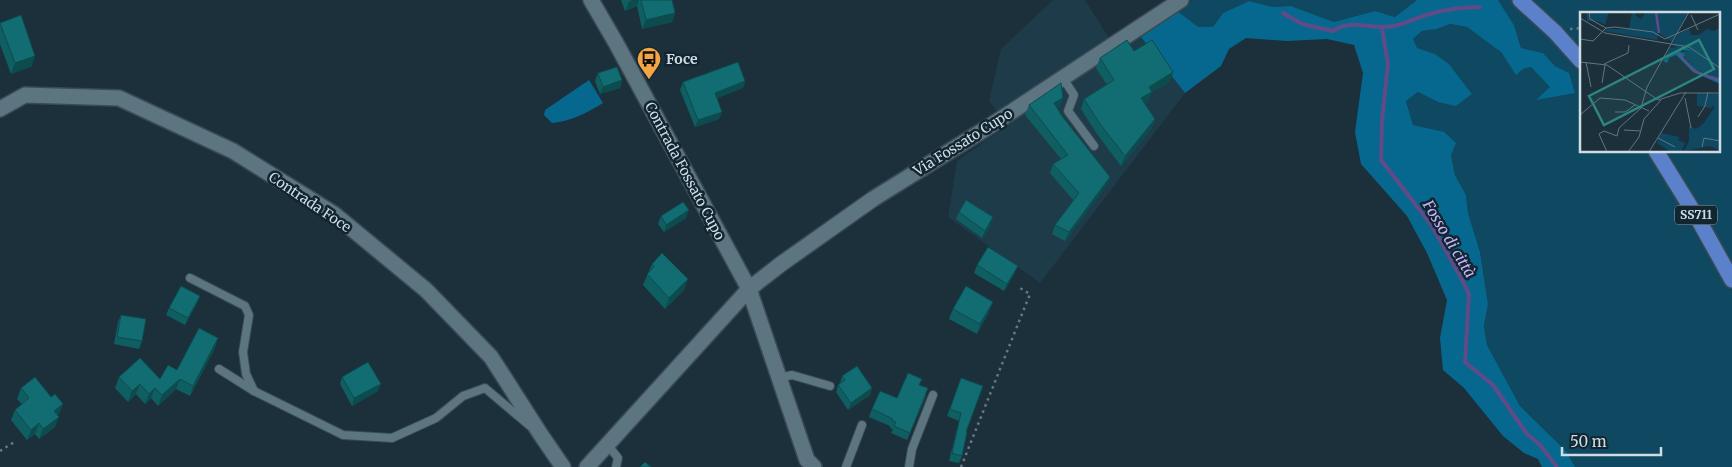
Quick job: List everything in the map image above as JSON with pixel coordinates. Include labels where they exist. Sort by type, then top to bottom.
[{"type":"main road","points":[[1520,0],[1580,60]]},
{"type":"main road","name":"SS711","points":[[1657,152],[1698,219],[1732,280]]},
{"type":"street","name":"Contrada Fossato Cupo","points":[[591,0],[749,289],[807,460],[814,467]]},
{"type":"street","name":"Via Fossato Cupo","points":[[749,289],[873,199],[990,126],[1181,0]]},
{"type":"street","name":"Contrada Foce","points":[[0,109],[25,95],[119,98],[233,151],[334,214],[426,290],[491,357],[563,467]]},
{"type":"street","points":[[587,467],[749,289]]},
{"type":"lane","points":[[1063,78],[1074,95],[1068,111],[1094,146]]},
{"type":"lane","points":[[190,278],[245,306],[249,315],[243,352],[246,374],[254,391]]},
{"type":"lane","points":[[219,369],[254,391],[343,435],[392,438],[436,418],[463,396],[485,388],[541,435]]},
{"type":"lane","points":[[779,378],[792,375],[830,386]]},
{"type":"lane","points":[[910,467],[912,449],[933,395]]},
{"type":"lane","points":[[846,467],[862,425]]},
{"type":"lane","points":[[607,444],[618,458],[616,467]]},
{"type":"path","points":[[961,467],[1030,294],[1020,288]]},
{"type":"path","points":[[0,451],[16,440]]},
{"type":"shaded area","points":[[1053,0],[1085,0],[1118,52],[1141,37],[1185,93],[1040,283],[948,217],[957,161],[1008,125],[989,101],[1001,49]]},
{"type":"shaded area","points":[[1192,0],[1417,0],[1395,17],[1375,11],[1334,22],[1291,6],[1273,7],[1249,1],[1223,13],[1214,27],[1198,28],[1176,10]]},
{"type":"shaded area","points":[[1417,0],[1498,0],[1514,25],[1521,48],[1543,53],[1555,66],[1569,73],[1575,93],[1536,100],[1550,87],[1531,67],[1523,69],[1516,75],[1501,52],[1467,27],[1450,24],[1437,29],[1422,31],[1413,39],[1417,48],[1435,54],[1449,64],[1472,94],[1456,106],[1438,102],[1418,92],[1406,101],[1413,125],[1444,132],[1456,143],[1451,155],[1455,175],[1466,195],[1468,213],[1480,252],[1488,304],[1484,326],[1487,345],[1520,406],[1566,451],[1575,467],[1542,467],[1538,459],[1524,453],[1503,436],[1464,388],[1443,370],[1440,338],[1447,300],[1427,253],[1407,216],[1361,164],[1355,132],[1363,73],[1354,45],[1327,39],[1287,41],[1246,38],[1229,49],[1221,66],[1185,93],[1141,37],[1176,10],[1198,27],[1213,27],[1223,13],[1249,1],[1273,7],[1291,6],[1334,22],[1375,11],[1395,17]]},
{"type":"shaded area","points":[[1498,0],[1732,0],[1732,467],[1575,467],[1566,451],[1520,406],[1487,345],[1484,326],[1488,304],[1480,252],[1468,213],[1466,195],[1455,175],[1451,155],[1424,128],[1413,125],[1406,101],[1418,92],[1438,102],[1472,94],[1449,64],[1435,54],[1416,48],[1413,39],[1422,31],[1437,29],[1450,24],[1467,27],[1493,45],[1506,60],[1523,69],[1531,67],[1551,87],[1537,99],[1568,73],[1555,66],[1543,53],[1521,48],[1514,25]]},
{"type":"shaded area","points":[[589,80],[603,103],[579,116],[559,122],[552,123],[544,115],[545,110]]},
{"type":"building","points":[[641,0],[672,0],[675,13],[646,20]]},
{"type":"building","points":[[21,15],[35,56],[15,63],[0,23]]},
{"type":"building","points":[[1127,40],[1134,51],[1152,40],[1173,72],[1149,87],[1152,92],[1141,98],[1155,119],[1125,156],[1100,124],[1084,99],[1114,80],[1100,58]]},
{"type":"building","points":[[738,62],[745,81],[715,93],[722,112],[698,120],[683,82]]},
{"type":"building","points":[[617,67],[622,80],[603,87],[598,73]]},
{"type":"building","points":[[1061,83],[1063,98],[1054,103],[1110,177],[1069,232],[1055,225],[1079,193],[1053,164],[1068,155],[1029,105]]},
{"type":"building","points":[[966,200],[993,217],[985,231],[959,212]]},
{"type":"building","points":[[683,202],[689,210],[666,225],[661,216]]},
{"type":"building","points":[[988,247],[1018,266],[1007,284],[977,265]]},
{"type":"building","points":[[662,253],[688,279],[669,298],[647,274],[654,267],[652,264]]},
{"type":"building","points":[[181,286],[200,296],[188,318],[169,308]]},
{"type":"building","points":[[966,286],[993,302],[980,324],[953,309]]},
{"type":"building","points":[[121,315],[146,319],[142,341],[117,337]]},
{"type":"building","points":[[199,328],[218,338],[193,386],[180,379],[162,395],[155,388],[149,394],[140,384],[132,391],[119,377],[140,358],[160,379],[168,365],[177,370]]},
{"type":"building","points":[[368,362],[381,384],[354,398],[342,377]]},
{"type":"building","points":[[857,366],[872,388],[851,403],[838,385],[845,380],[842,376]]},
{"type":"building","points":[[908,373],[922,379],[919,385],[928,388],[910,433],[894,426],[896,422],[892,421],[893,419],[872,409],[880,391],[897,398]]},
{"type":"building","points":[[35,377],[51,397],[55,394],[63,404],[54,411],[59,417],[43,429],[39,423],[31,430],[15,410],[29,398],[21,388]]},
{"type":"building","points":[[961,378],[983,386],[966,432],[962,456],[952,453],[961,413],[950,409]]},
{"type":"building","points":[[645,462],[651,467],[640,467]]},
{"type":"waterway","name":"Fosso di città","points":[[1283,13],[1302,24],[1333,31],[1350,25],[1388,27],[1443,11],[1480,7]]},
{"type":"waterway","name":"Fosso di città","points":[[1382,28],[1388,64],[1382,121],[1381,160],[1432,226],[1469,294],[1465,362],[1493,385],[1527,434],[1540,445],[1557,467]]},
{"type":"place","name":"Foce","points":[[649,80]]}]
